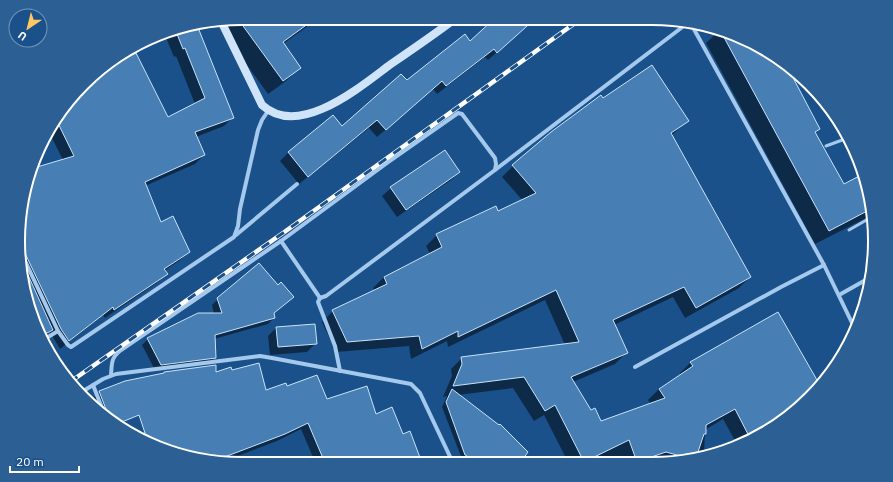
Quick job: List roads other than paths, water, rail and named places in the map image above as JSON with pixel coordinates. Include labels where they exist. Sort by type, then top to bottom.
[{"type":"street","points":[[223,26],[262,105],[268,111],[290,116],[299,116],[326,108],[348,96],[446,25]]},
{"type":"street","points":[[320,298],[332,293],[682,27]]},
{"type":"street","points":[[693,29],[824,265],[852,323]]},
{"type":"street","points":[[234,237],[238,226],[240,209],[258,130],[268,111]]},
{"type":"street","points":[[111,375],[112,361],[116,354],[121,350],[281,241],[387,162],[458,113],[462,114],[495,158],[495,170]]},
{"type":"street","points":[[26,264],[58,332],[68,346],[71,347],[234,237],[297,184]]},
{"type":"street","points":[[281,241],[320,298],[318,302],[335,346],[340,371]]},
{"type":"street","points":[[635,367],[824,265]]},
{"type":"street","points":[[838,295],[864,281]]},
{"type":"street","points":[[47,338],[58,332]]},
{"type":"street","points":[[85,390],[111,375],[116,374],[260,356],[411,384],[420,393],[450,457]]},
{"type":"street","points":[[93,385],[101,404]]},
{"type":"lane","points":[[826,146],[843,140]]},
{"type":"lane","points":[[849,230],[867,220]]},
{"type":"railway","points":[[75,378],[283,233],[572,25]]}]
